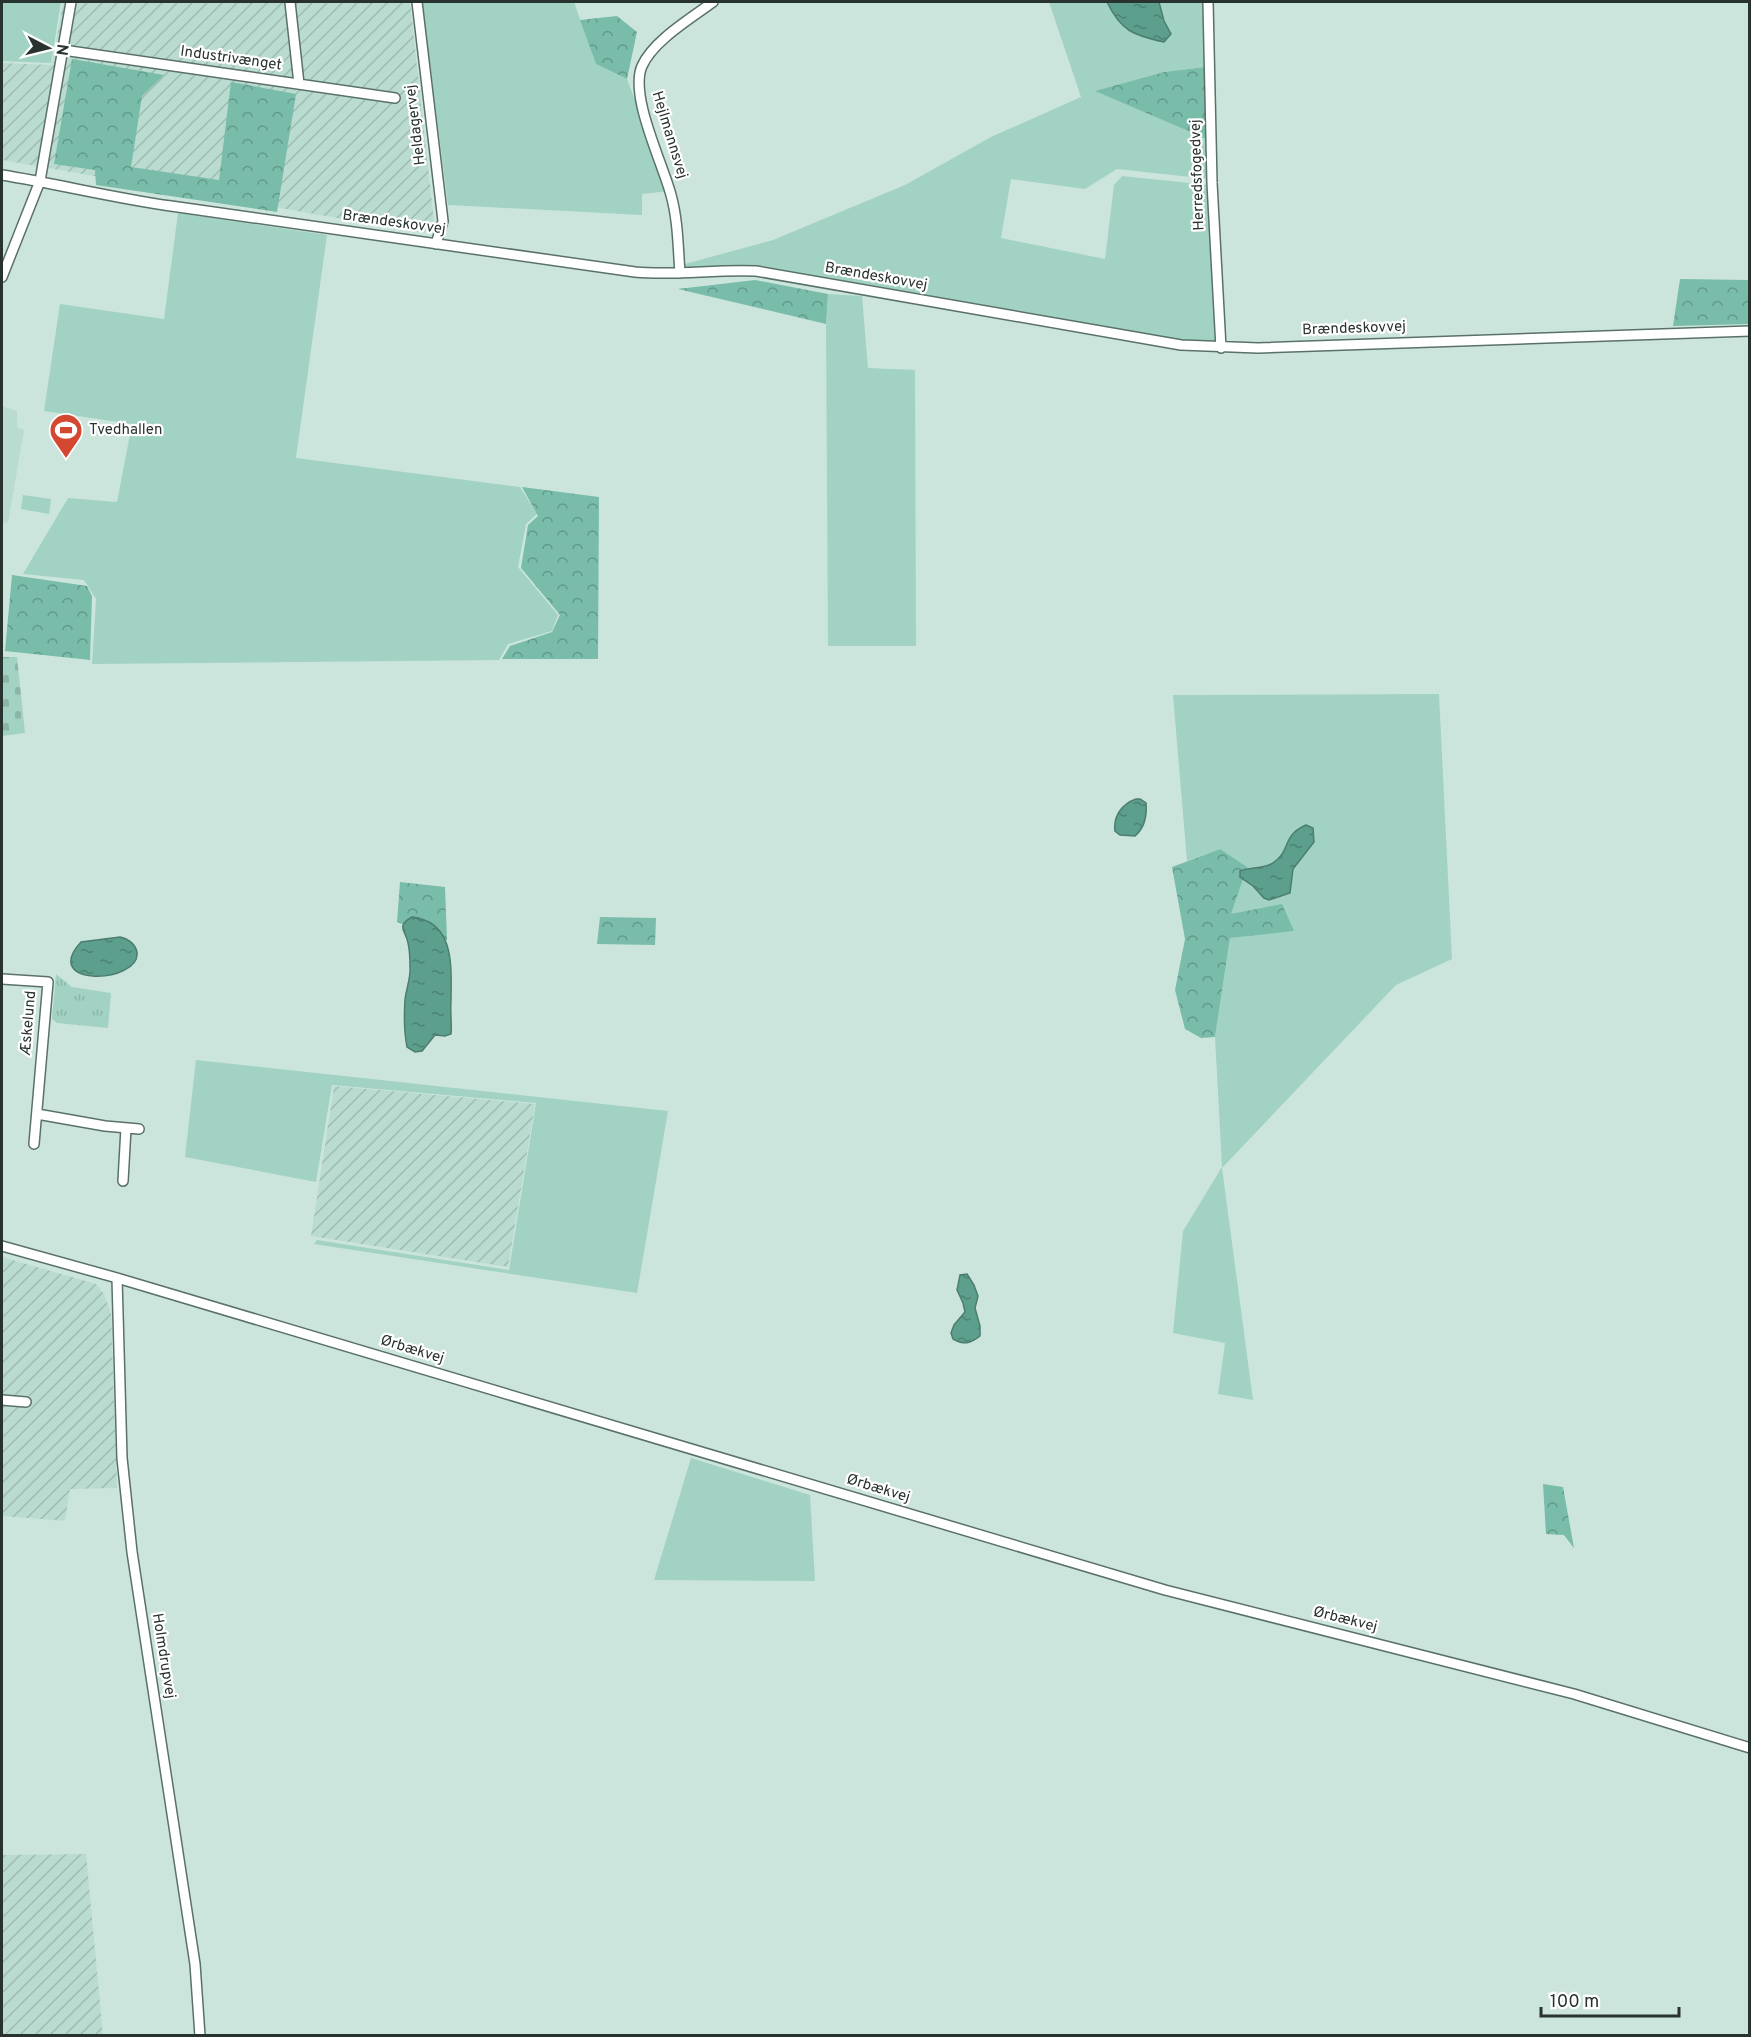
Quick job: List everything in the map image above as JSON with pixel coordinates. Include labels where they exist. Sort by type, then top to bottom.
[{"type":"street","points":[[2,277],[40,181],[71,2]]},
{"type":"street","points":[[290,2],[299,84]]},
{"type":"street","name":"Heldagervej","points":[[417,2],[443,221],[436,244]]},
{"type":"street","name":"Hejlmannsvej","points":[[680,273],[672,197],[642,107],[639,87],[641,68],[652,49],[713,2]]},
{"type":"street","name":"Herredsfogedvej","points":[[1208,2],[1212,183],[1221,348]]},
{"type":"street","name":"Industrivænget","points":[[63,50],[395,98]]},
{"type":"street","name":"Brændeskovvej","points":[[2,175],[127,200],[634,272],[656,274],[731,270],[756,272],[1181,345],[1221,348],[1749,331]]},
{"type":"street","name":"Æskelund","points":[[2,979],[48,982],[34,1144]]},
{"type":"street","points":[[36,1114],[70,1121],[139,1129]]},
{"type":"street","points":[[123,1181],[126,1128]]},
{"type":"street","name":"Ørbækvej","points":[[2,1246],[117,1278],[1154,1587],[1563,1692],[1749,1748]]},
{"type":"street","name":"Holmdrupvej","points":[[117,1278],[122,1458],[132,1552],[195,1964],[200,2036]]},
{"type":"street","points":[[2,1400],[26,1402]]},
{"type":"shaded area","points":[[63,2],[410,2],[434,221],[424,233],[2,160],[2,63],[52,65]]},
{"type":"shaded area","points":[[2,406],[17,411],[17,427],[24,430],[8,523],[2,522]]},
{"type":"shaded area","points":[[334,1086],[535,1104],[508,1267],[311,1236]]},
{"type":"shaded area","points":[[2,1257],[96,1284],[104,1294],[111,1313],[117,1488],[70,1489],[65,1521],[2,1516]]},
{"type":"shaded area","points":[[86,1854],[103,2035],[2,2035],[2,1855]]},
{"type":"green space","points":[[2,2],[61,2],[51,63],[2,61]]},
{"type":"green space","points":[[422,2],[574,2],[596,64],[627,79],[669,191],[642,194],[642,215],[448,205]]},
{"type":"green space","points":[[1049,2],[1203,2],[1205,67],[1164,72],[1096,91],[1207,139],[1209,179],[1117,169],[1085,189],[1011,179],[1001,238],[1105,259],[1114,185],[1122,176],[1209,185],[1216,341],[1172,340],[782,274],[686,269],[685,264],[773,240],[905,185],[991,137],[1081,97]]},
{"type":"green space","points":[[617,16],[637,32],[627,79],[596,64],[580,20]]},
{"type":"green space","points":[[72,59],[164,75],[142,96],[131,167],[219,180],[231,82],[296,94],[277,212],[96,185],[95,170],[54,164]]},
{"type":"green space","points":[[1205,67],[1207,139],[1095,91],[1164,72]]},
{"type":"green space","points":[[178,213],[327,235],[296,458],[520,487],[537,514],[526,524],[518,567],[558,615],[552,631],[508,644],[499,660],[92,664],[96,599],[84,580],[23,574],[68,498],[117,502],[132,424],[44,411],[60,304],[164,319]]},
{"type":"green space","points":[[1680,279],[1749,280],[1749,324],[1673,326]]},
{"type":"green space","points":[[755,280],[828,294],[826,324],[678,289]]},
{"type":"green space","points":[[828,294],[862,296],[868,368],[915,370],[916,646],[828,646],[826,324]]},
{"type":"green space","points":[[522,487],[599,497],[598,659],[502,659],[510,646],[552,632],[560,615],[521,568],[528,525],[538,516]]},
{"type":"green space","points":[[23,495],[51,499],[49,514],[21,509]]},
{"type":"green space","points":[[12,575],[87,586],[92,596],[90,660],[5,651]]},
{"type":"green space","points":[[2,657],[17,657],[25,733],[2,736]]},
{"type":"green space","points":[[1439,694],[1452,959],[1396,985],[1222,1168],[1253,1400],[1218,1394],[1225,1343],[1173,1333],[1183,1231],[1222,1167],[1215,1037],[1230,938],[1293,931],[1231,914],[1220,849],[1187,861],[1173,695]]},
{"type":"green space","points":[[1220,849],[1247,867],[1231,914],[1282,904],[1294,931],[1230,938],[1215,1037],[1201,1038],[1185,1029],[1175,990],[1185,939],[1172,867]]},
{"type":"green space","points":[[400,882],[445,887],[447,940],[397,922]]},
{"type":"green space","points":[[600,917],[656,918],[655,945],[597,944]]},
{"type":"green space","points":[[56,974],[72,987],[111,993],[108,1028],[57,1023],[52,1019]]},
{"type":"green space","points":[[196,1060],[668,1111],[637,1293],[314,1244],[317,1240],[509,1270],[536,1103],[332,1085],[316,1182],[185,1157]]},
{"type":"green space","points":[[691,1458],[810,1495],[815,1581],[654,1580]]},
{"type":"green space","points":[[1543,1484],[1563,1487],[1574,1548],[1564,1535],[1546,1534]]},
{"type":"water","points":[[1107,2],[1159,2],[1164,21],[1171,34],[1164,42],[1136,34],[1117,20]]},
{"type":"water","points":[[1136,799],[1146,803],[1146,817],[1143,825],[1135,836],[1120,835],[1115,831],[1115,820],[1123,807]]},
{"type":"water","points":[[1306,825],[1313,828],[1314,842],[1293,869],[1290,893],[1269,900],[1264,898],[1240,877],[1240,871],[1273,863],[1283,853],[1293,834]]},
{"type":"water","points":[[412,917],[426,921],[437,928],[444,937],[448,948],[451,975],[451,1034],[435,1035],[422,1051],[415,1052],[407,1047],[404,1024],[410,961],[409,946],[403,926]]},
{"type":"water","points":[[120,937],[131,942],[137,952],[134,963],[124,970],[110,975],[95,976],[81,974],[73,967],[72,957],[81,942]]},
{"type":"water","points":[[967,1274],[978,1296],[975,1308],[980,1336],[964,1343],[953,1339],[951,1333],[954,1325],[965,1312],[957,1290],[960,1275]]},
{"type":"place","name":"Tvedhallen","points":[[66,459]]}]
